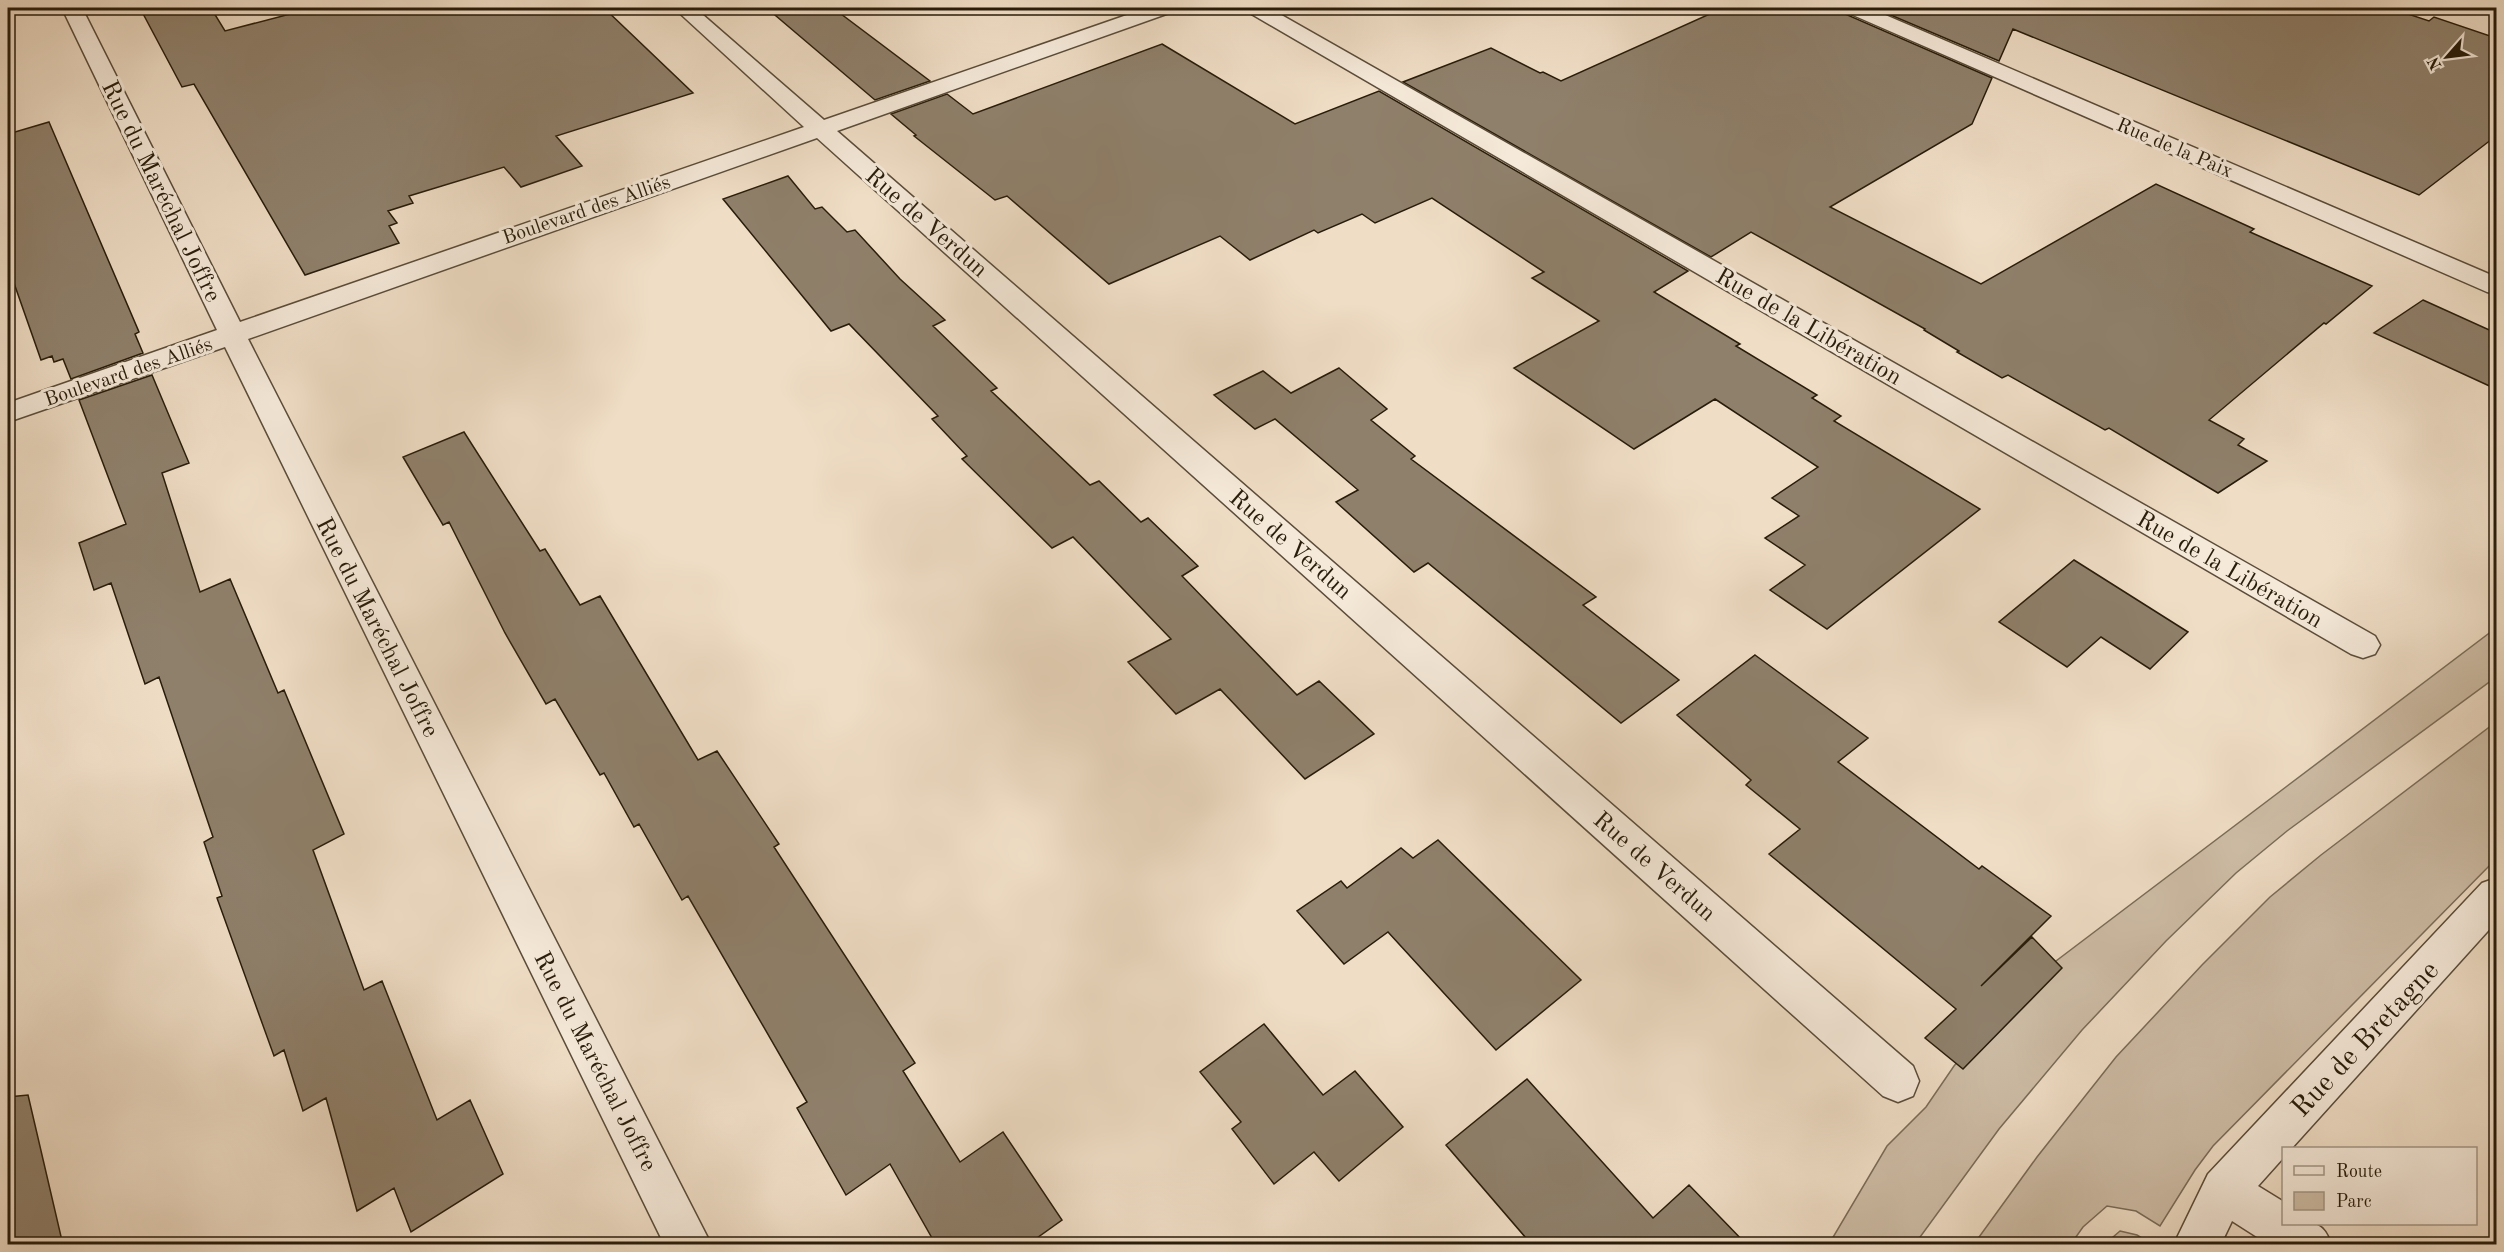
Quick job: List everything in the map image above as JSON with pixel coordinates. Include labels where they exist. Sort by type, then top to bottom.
[{"type":"street","name":"Rue du Maréchal Joffre","points":[[72,8],[232,334],[688,1245]]},
{"type":"street","name":"Rue de Verdun","points":[[684,8],[1898,1081]]},
{"type":"street","name":"Boulevard des Alliés","points":[[8,413],[819,127],[1165,8]]},
{"type":"street","name":"Rue de la Libération","points":[[1255,8],[2363,645]]},
{"type":"street","name":"Rue de la Paix","points":[[1853,8],[2496,286]]},
{"type":"street","name":"Rue de Bretagne","points":[[2197,1245],[2224,1190],[2496,895]]},
{"type":"street","points":[[2224,1190],[2308,1245]]},
{"type":"green space","points":[[2496,628],[2496,677],[2287,831],[2236,873],[2166,941],[2082,1030],[1999,1129],[1915,1244],[1829,1244],[1887,1146],[1926,1107],[1954,1066],[2019,989]]},
{"type":"green space","points":[[2496,722],[2496,814],[2491,819],[2496,823],[2496,859],[2213,1146],[2160,1226],[2136,1211],[2107,1206],[2083,1227],[2071,1244],[1974,1244],[2037,1157],[2116,1057],[2202,965],[2270,897],[2321,855]]},
{"type":"green space","points":[[2120,1231],[2137,1235],[2152,1244],[2105,1244]]},
{"type":"building","points":[[140,8],[211,8],[225,31],[313,8],[604,8],[693,93],[556,136],[582,166],[521,187],[504,167],[409,196],[413,203],[388,211],[397,223],[389,226],[399,243],[305,275],[194,84],[182,87]]},
{"type":"building","points":[[771,8],[833,8],[930,81],[875,100],[769,10]]},
{"type":"building","points":[[1723,8],[1841,8],[1845,14],[1992,78],[1972,124],[1830,207],[1981,284],[2156,184],[2254,229],[2250,232],[2372,286],[2326,324],[2324,323],[2209,420],[2244,439],[2238,445],[2267,461],[2218,493],[2109,428],[2105,430],[2008,375],[2002,378],[1957,352],[1959,351],[1925,329],[1751,232],[1711,257],[1403,82],[1491,48],[1561,81]]},
{"type":"building","points":[[1874,8],[2390,8],[2429,21],[2434,17],[2496,38],[2496,136],[2419,195],[2013,29],[1999,61]]},
{"type":"building","points":[[1162,44],[1295,124],[1379,91],[1688,271],[1654,292],[1740,344],[1736,346],[1817,395],[1812,398],[1841,416],[1834,421],[1980,509],[1827,629],[1770,590],[1805,565],[1765,538],[1799,516],[1772,498],[1818,467],[1715,399],[1634,449],[1514,368],[1599,321],[1532,278],[1544,272],[1432,198],[1375,223],[1362,214],[1318,233],[1314,230],[1250,260],[1220,236],[1109,284],[1007,196],[995,200],[914,136],[916,135],[891,114],[947,94],[973,114]]},
{"type":"building","points":[[49,122],[139,332],[135,334],[143,353],[71,379],[63,359],[54,362],[52,356],[41,360],[8,266],[8,134]]},
{"type":"building","points":[[788,176],[815,209],[822,207],[847,232],[855,230],[900,279],[945,320],[933,326],[997,388],[991,391],[1090,485],[1099,481],[1141,522],[1148,518],[1198,566],[1182,576],[1297,695],[1319,681],[1374,734],[1305,779],[1220,689],[1176,714],[1128,662],[1171,639],[1073,537],[1052,548],[962,459],[967,456],[932,419],[938,416],[849,324],[831,331],[723,199]]},
{"type":"building","points":[[2423,300],[2496,333],[2496,389],[2374,333]]},
{"type":"building","points":[[1339,368],[1387,409],[1371,420],[1415,456],[1411,459],[1596,597],[1583,605],[1679,680],[1621,723],[1428,563],[1414,572],[1336,502],[1358,490],[1275,419],[1255,429],[1214,395],[1263,371],[1291,393]]},
{"type":"building","points":[[152,375],[189,463],[162,473],[200,592],[230,579],[278,693],[284,690],[344,834],[313,850],[364,990],[382,981],[437,1120],[470,1100],[503,1174],[411,1232],[394,1188],[357,1211],[326,1098],[303,1111],[284,1050],[274,1056],[217,898],[222,896],[204,842],[213,837],[159,677],[145,684],[111,583],[94,590],[79,543],[126,524],[79,400]]},
{"type":"building","points":[[464,432],[540,551],[545,549],[580,605],[600,596],[698,760],[717,751],[779,844],[774,847],[915,1063],[903,1071],[960,1162],[1003,1132],[1062,1220],[1027,1245],[936,1245],[890,1164],[846,1195],[797,1108],[807,1102],[688,896],[682,900],[639,824],[634,827],[604,773],[600,775],[555,699],[546,704],[505,633],[449,522],[443,525],[403,457]]},
{"type":"building","points":[[2074,560],[2188,632],[2150,669],[2101,637],[2067,667],[1999,622]]},
{"type":"building","points":[[1755,655],[1868,738],[1838,762],[1979,869],[1982,866],[2051,916],[1981,986],[2032,937],[2062,968],[1963,1069],[1925,1038],[1956,1009],[1769,854],[1800,829],[1746,785],[1751,780],[1677,715]]},
{"type":"building","points":[[1438,840],[1581,980],[1496,1050],[1388,932],[1344,964],[1297,911],[1341,881],[1347,888],[1401,848],[1413,858]]},
{"type":"building","points":[[1264,1024],[1323,1095],[1355,1071],[1403,1127],[1339,1181],[1314,1152],[1274,1184],[1232,1129],[1241,1122],[1200,1072]]},
{"type":"building","points":[[1527,1079],[1653,1218],[1689,1185],[1747,1245],[1532,1245],[1446,1145]]},
{"type":"building","points":[[28,1095],[63,1245],[8,1245],[8,1097]]}]
